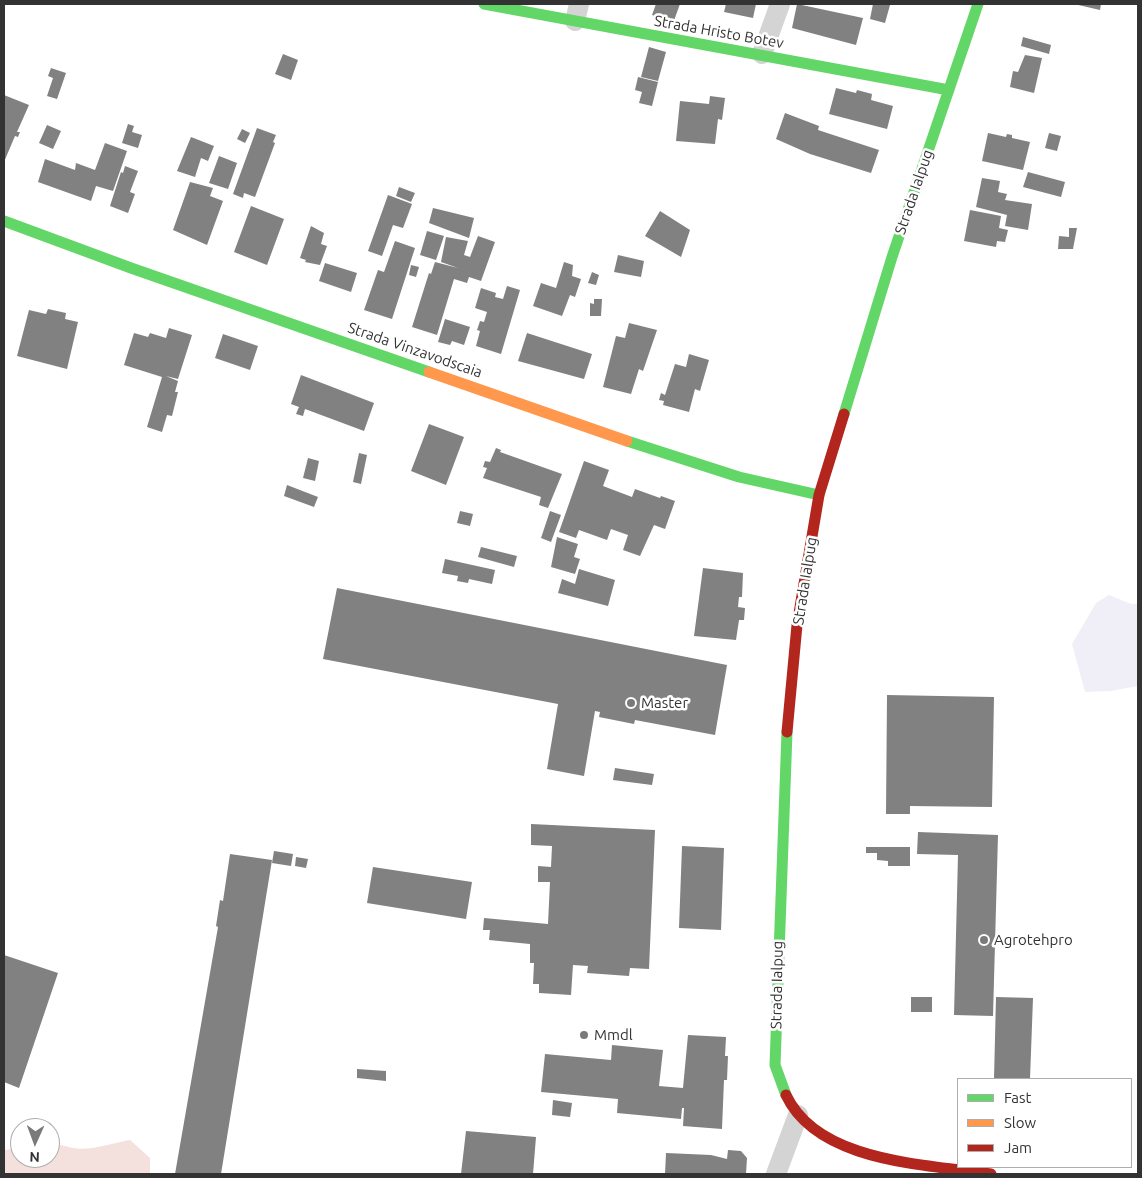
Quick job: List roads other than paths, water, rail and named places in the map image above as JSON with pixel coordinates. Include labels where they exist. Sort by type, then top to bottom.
[{"type":"street","name":"Strada Hristo Botev","points":[[484,4],[577,12],[762,54],[949,90]]},
{"type":"street","points":[[762,54],[780,4]]},
{"type":"street","name":"Strada Ialpug","points":[[978,4],[892,257],[820,495],[797,625],[786,739],[775,1065],[783,1093],[798,1115],[813,1130],[846,1147],[879,1155],[990,1174]]},
{"type":"street","name":"Strada Vinzavodscaia","points":[[4,221],[131,268],[638,445],[739,477],[820,495]]},
{"type":"street","points":[[776,1174],[798,1115]]},
{"type":"place","name":"Master","points":[[631,703]]},
{"type":"place","name":"Agrotehpro","points":[[984,940]]},
{"type":"place","name":"Mmdl","points":[[584,1035]]}]
